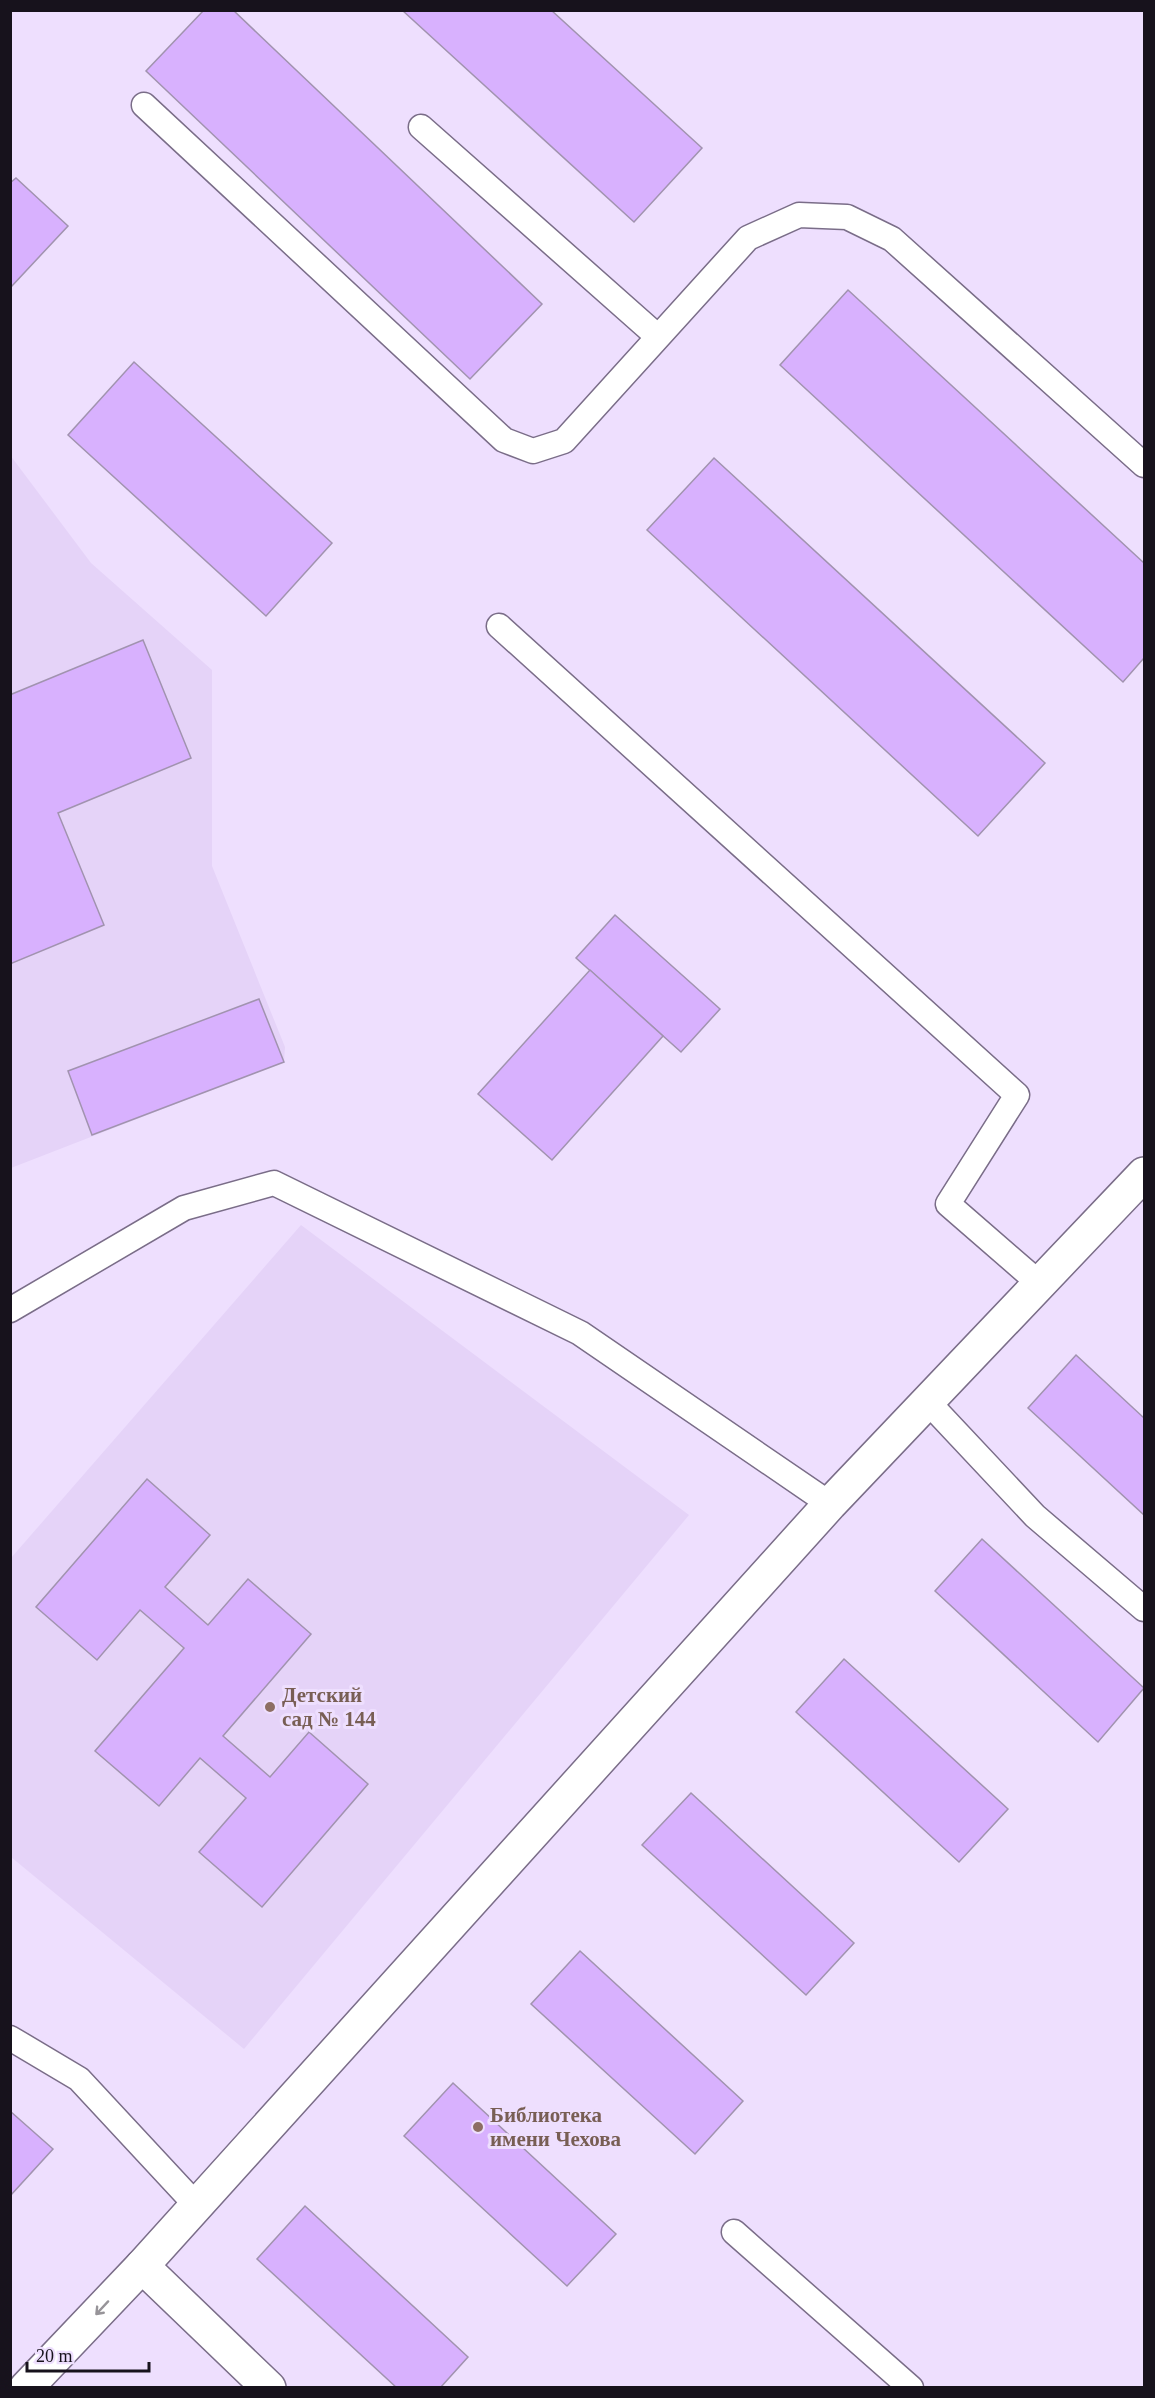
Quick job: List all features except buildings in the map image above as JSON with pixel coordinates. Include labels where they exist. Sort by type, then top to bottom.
[{"type":"street","points":[[26,2388],[197,2206],[830,1504],[1040,1283],[1142,1180]]},
{"type":"street","points":[[142,2266],[269,2388]]},
{"type":"lane","points":[[144,105],[504,440],[533,451],[564,441],[748,237],[799,215],[847,217],[892,239],[1144,465]]},
{"type":"lane","points":[[421,127],[657,336]]},
{"type":"lane","points":[[499,626],[1017,1095],[948,1204],[1040,1283]]},
{"type":"lane","points":[[10,1310],[184,1208],[274,1183],[580,1333],[830,1504]]},
{"type":"lane","points":[[927,1401],[1035,1516],[1144,1608]]},
{"type":"lane","points":[[10,2038],[79,2079],[197,2206]]},
{"type":"lane","points":[[734,2232],[911,2388]]},
{"type":"shaded area","points":[[10,455],[91,563],[212,670],[212,866],[285,1047],[284,1062],[11,1168]]},
{"type":"shaded area","name":"Детский сад № 144","points":[[301,1225],[689,1515],[244,2049],[11,1857],[11,1558]]},
{"type":"place","name":"Детский сад № 144","points":[[270,1707]]},
{"type":"place","name":"Библиотека имени Чехова","points":[[478,2127]]}]
